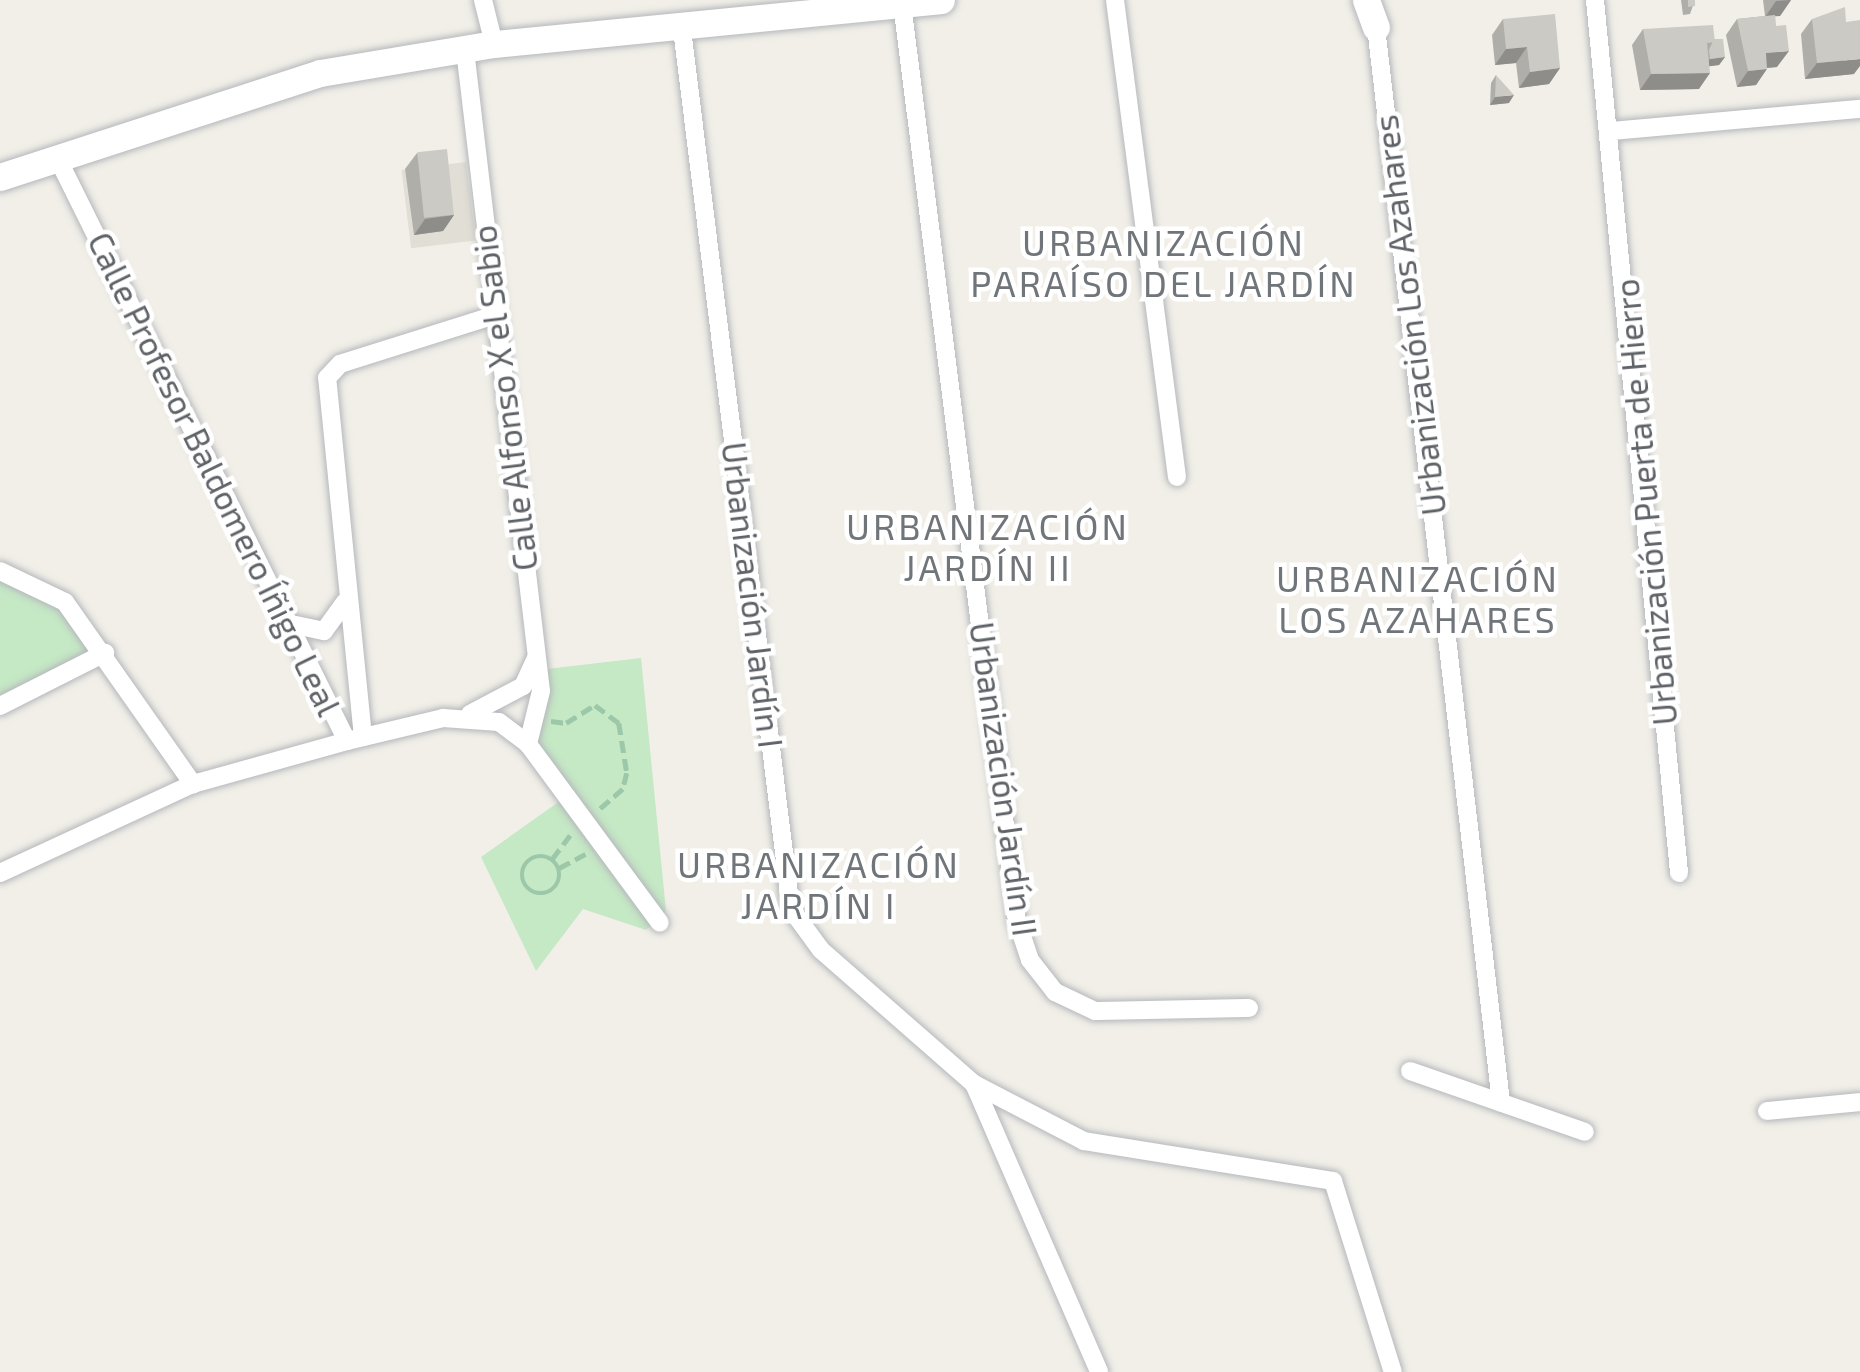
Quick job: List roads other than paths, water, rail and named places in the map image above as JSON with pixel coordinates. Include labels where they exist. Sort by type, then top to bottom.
[{"type":"main road","points":[[0,177],[320,73],[494,44],[941,0]]},
{"type":"main road","points":[[1366,0],[1379,14]]},
{"type":"street","points":[[483,0],[494,44]]},
{"type":"street","points":[[1114,0],[1177,477]]},
{"type":"street","name":"Urbanización Puerta de Hierro","points":[[1595,0],[1612,131],[1679,873]]},
{"type":"street","name":"Urbanización Jardín II","points":[[895,3],[1017,921],[1030,960],[1055,992],[1096,1011],[1249,1009]]},
{"type":"street","name":"Urbanización Los Azahares","points":[[1379,14],[1501,1103]]},
{"type":"street","name":"Urbanización Jardín I","points":[[682,29],[791,909],[821,950],[974,1084],[1084,1142],[1333,1181],[1393,1372]]},
{"type":"street","name":"Calle Alfonso X el Sabio","points":[[465,50],[536,658],[540,720],[528,744]]},
{"type":"street","points":[[1612,131],[1860,109]]},
{"type":"street","name":"Calle Profesor Baldomero Íñigo Leal","points":[[57,157],[286,622],[355,739],[470,714],[523,686],[536,658]]},
{"type":"street","points":[[0,873],[193,784],[355,739],[327,378],[340,364],[496,315]]},
{"type":"street","points":[[0,572],[65,602],[193,784]]},
{"type":"street","points":[[286,622],[324,632],[347,597]]},
{"type":"street","points":[[0,706],[105,653]]},
{"type":"street","points":[[470,714],[499,722],[528,744],[660,923]]},
{"type":"street","points":[[1410,1071],[1585,1132]]},
{"type":"street","name":"Urbanización Jardín I","points":[[974,1084],[1099,1372]]},
{"type":"street","points":[[1767,1112],[1860,1102]]},
{"type":"district","name":"URBANIZACIÓN PARAÍSO DEL JARDÍN","points":[[1164,262]]},
{"type":"district","name":"URBANIZACIÓN JARDÍN II","points":[[988,546]]},
{"type":"district","name":"URBANIZACIÓN LOS AZAHARES","points":[[1418,598]]},
{"type":"district","name":"URBANIZACIÓN JARDÍN I","points":[[819,884]]}]
